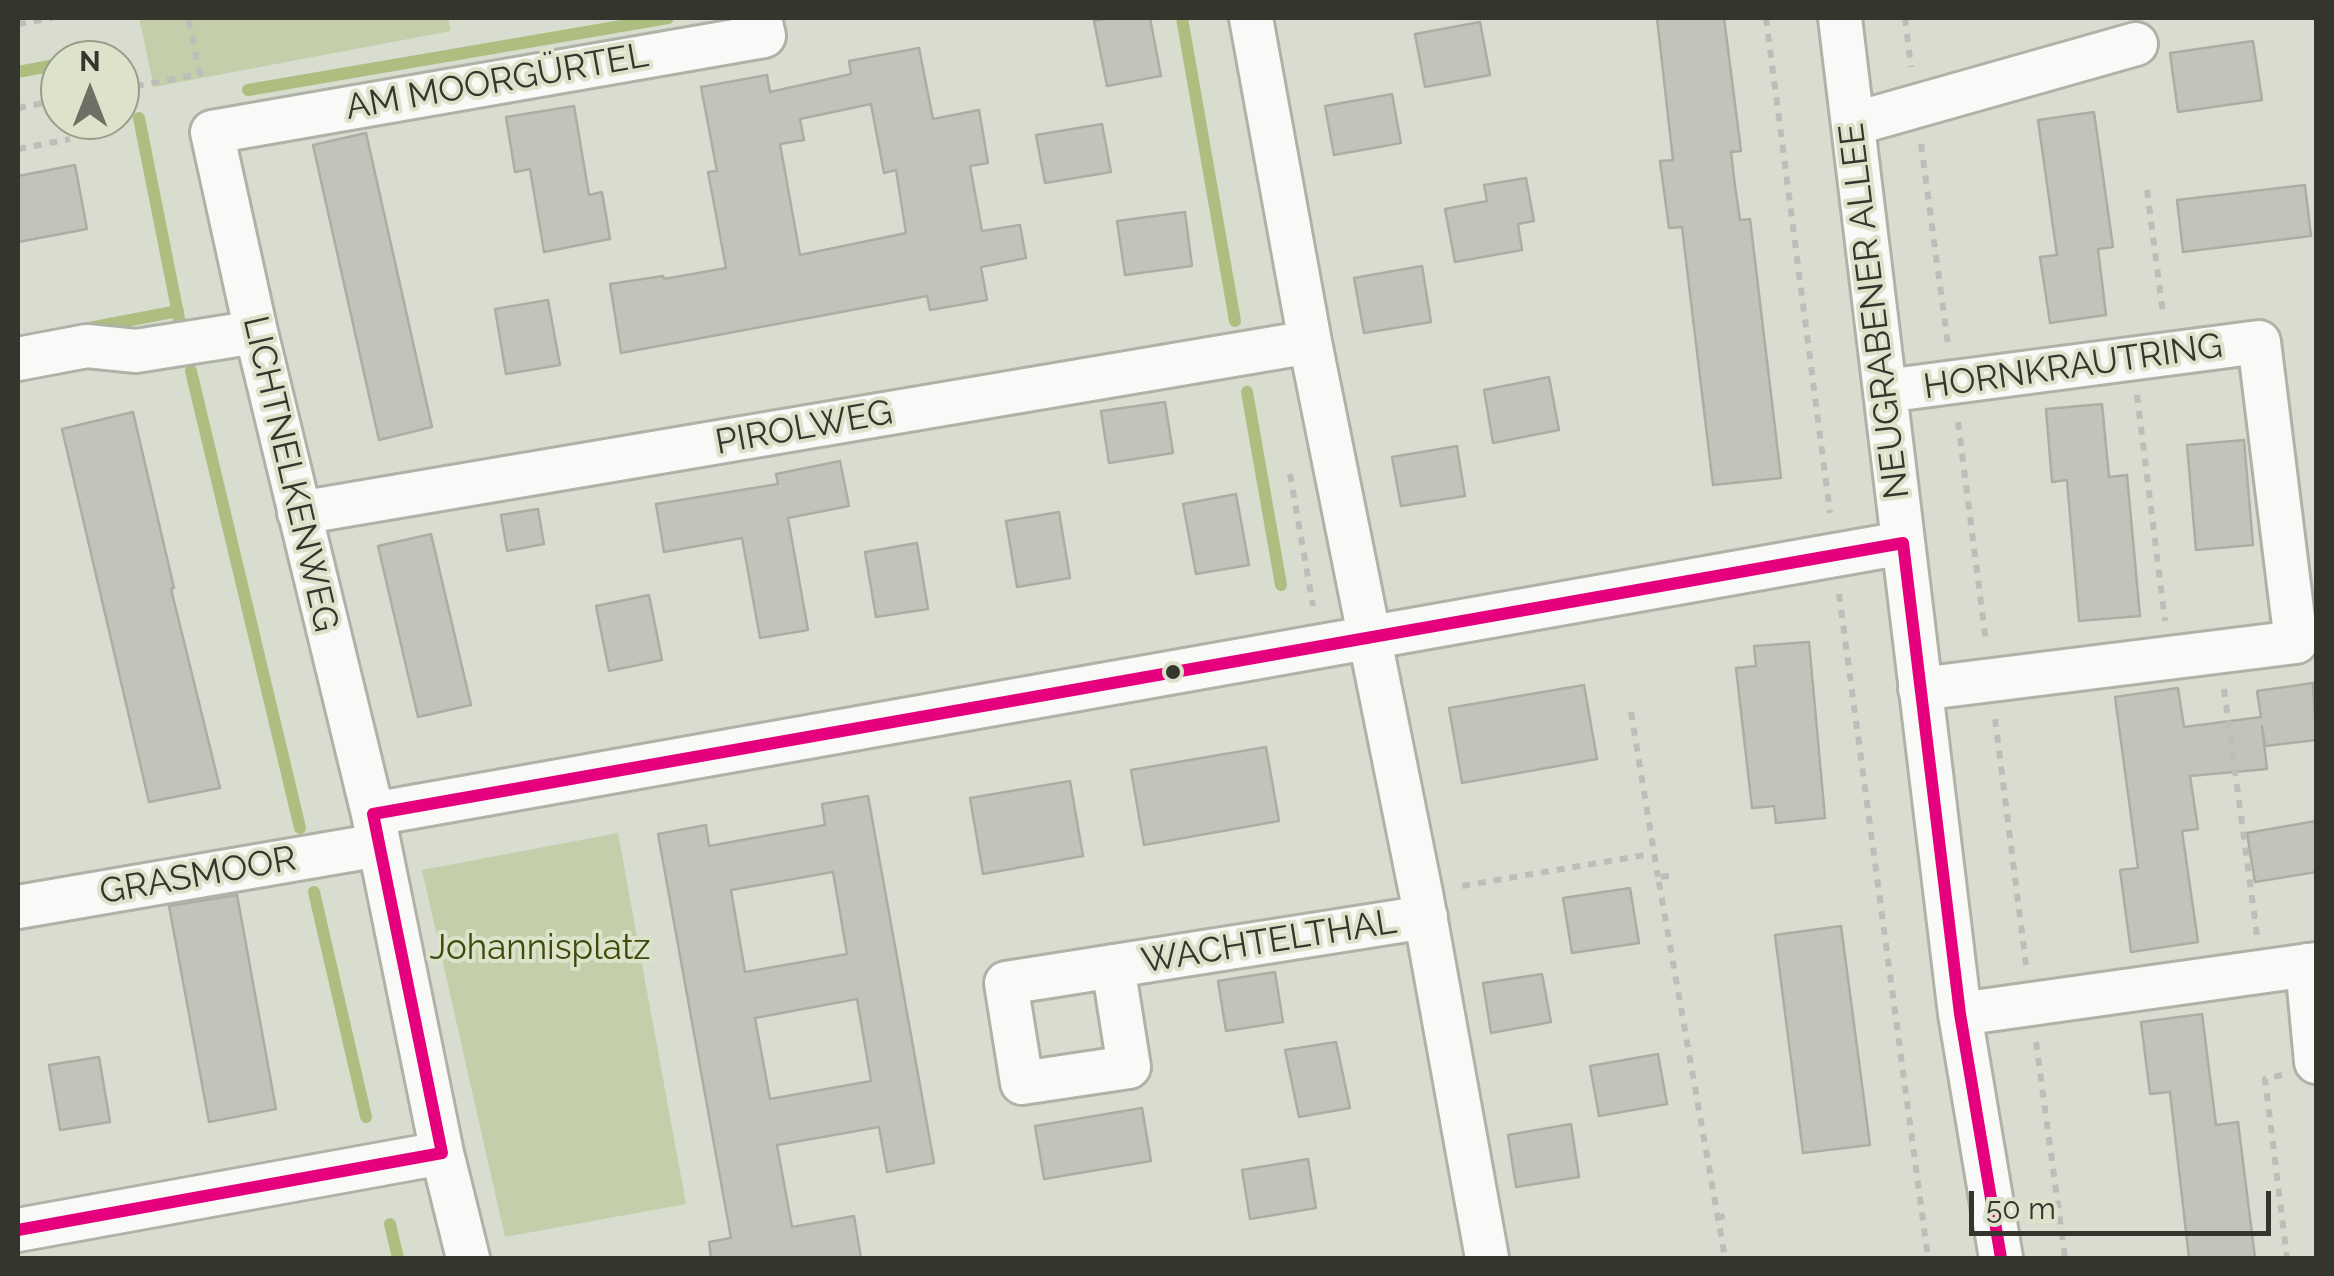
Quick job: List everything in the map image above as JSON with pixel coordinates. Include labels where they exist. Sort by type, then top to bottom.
[{"type":"street","name":"AM MOORGÜRTEL","points":[[212,132],[764,36],[760,18]]},
{"type":"street","points":[[1251,18],[1310,342],[1424,905],[1486,1258]]},
{"type":"street","name":"NEUGRABENER ALLEE","points":[[1840,18],[1960,1014],[2000,1258]]},
{"type":"street","points":[[1852,124],[2136,44]]},
{"type":"street","name":"LICHTNELKENWEG","points":[[212,132],[298,513],[376,830],[442,1153],[468,1258]]},
{"type":"street","points":[[18,360],[87,346],[136,351],[256,332]]},
{"type":"street","name":"PIROLWEG","points":[[298,513],[1310,342]]},
{"type":"street","name":"HORNKRAUTRING","points":[[1885,392],[2260,342],[2306,641],[1920,689]]},
{"type":"street","name":"GRASMOOR","points":[[18,907],[376,830],[1372,638],[1903,544]]},
{"type":"street","name":"WACHTELTHAL","points":[[1112,966],[1424,905]]},
{"type":"street","points":[[1960,1014],[2312,964],[2308,1066]]},
{"type":"street","points":[[18,1230],[442,1153]]},
{"type":"path","points":[[18,24],[52,18]]},
{"type":"path","points":[[140,85],[200,74],[188,18]]},
{"type":"path","points":[[1766,18],[1830,513]]},
{"type":"path","points":[[18,149],[65,140]]},
{"type":"path","points":[[2147,190],[2151,357],[2169,657]]},
{"type":"path","points":[[2219,652],[2262,970]]},
{"type":"path","points":[[1631,712],[1724,1258]]},
{"type":"path","points":[[1424,905],[1645,855]]},
{"type":"path","points":[[1658,877],[1669,876]]},
{"type":"path","points":[[2287,1258],[2266,1080],[2308,1066]]},
{"type":"path","points":[[1718,1218],[1730,1215]]},
{"type":"green space","points":[[139,18],[448,18],[451,31],[154,87]]},
{"type":"green space","name":"Johannisplatz","points":[[618,833],[686,1204],[505,1237],[422,870]]},
{"type":"building","points":[[1150,18],[1161,76],[1107,86],[1094,21]]},
{"type":"building","points":[[1657,18],[1724,18],[1741,151],[1731,152],[1735,186],[1740,220],[1750,219],[1781,478],[1713,485],[1682,227],[1669,228],[1660,161],[1673,160]]},
{"type":"building","points":[[1480,22],[1490,75],[1425,87],[1415,34]]},
{"type":"building","points":[[2253,41],[2262,100],[2178,112],[2170,53]]},
{"type":"building","points":[[919,48],[933,119],[979,110],[988,163],[970,166],[982,231],[1020,225],[1026,258],[981,267],[987,300],[930,310],[927,296],[621,353],[610,284],[726,268],[708,172],[717,171],[701,87],[767,75],[770,92],[851,74],[849,61]],"holes":[[[871,104],[884,173],[896,170],[906,233],[800,255],[780,144],[804,140],[800,119]]]},
{"type":"building","points":[[1392,94],[1401,143],[1334,155],[1325,106]]},
{"type":"building","points":[[574,106],[589,195],[602,192],[610,239],[544,252],[530,169],[515,172],[506,117]]},
{"type":"building","points":[[2094,112],[2113,247],[2098,249],[2106,315],[2050,323],[2040,257],[2057,255],[2038,120]]},
{"type":"building","points":[[1102,124],[1111,172],[1045,183],[1036,135]]},
{"type":"building","points":[[366,133],[432,427],[379,440],[313,145]]},
{"type":"building","points":[[75,165],[87,229],[18,242],[18,176]]},
{"type":"building","points":[[1526,178],[1534,221],[1518,224],[1522,250],[1455,262],[1445,209],[1487,201],[1484,185]]},
{"type":"building","points":[[2305,185],[2311,236],[2183,252],[2177,200]]},
{"type":"building","points":[[1185,212],[1192,266],[1125,275],[1117,221]]},
{"type":"building","points":[[1422,266],[1431,322],[1364,333],[1354,278]]},
{"type":"building","points":[[548,300],[560,365],[506,374],[495,309]]},
{"type":"building","points":[[1549,377],[1559,430],[1493,443],[1484,390]]},
{"type":"building","points":[[1165,402],[1173,453],[1109,463],[1101,411]]},
{"type":"building","points":[[2102,404],[2109,477],[2127,475],[2140,616],[2079,621],[2067,480],[2052,482],[2046,409]]},
{"type":"building","points":[[133,412],[220,788],[149,802],[62,429]]},
{"type":"building","points":[[2244,440],[2253,545],[2196,550],[2187,445]]},
{"type":"building","points":[[1457,446],[1465,496],[1401,506],[1392,457]]},
{"type":"building","points":[[840,461],[849,506],[788,518],[808,630],[760,638],[742,538],[664,552],[656,504],[778,484],[776,474]]},
{"type":"building","points":[[1236,494],[1249,565],[1196,574],[1183,504]]},
{"type":"building","points":[[538,509],[544,544],[507,551],[501,515]]},
{"type":"building","points":[[1059,512],[1070,578],[1017,587],[1006,521]]},
{"type":"building","points":[[431,534],[471,705],[418,717],[378,546]]},
{"type":"building","points":[[917,543],[928,609],[876,617],[865,552]]},
{"type":"building","points":[[649,595],[662,660],[609,671],[596,606]]},
{"type":"building","points":[[1809,642],[1825,818],[1776,823],[1774,806],[1752,808],[1736,668],[1756,666],[1754,646]]},
{"type":"building","points":[[2313,683],[2316,740],[2265,746],[2262,726],[2267,769],[2190,776],[2198,829],[2182,831],[2198,942],[2131,952],[2120,870],[2138,868],[2115,697],[2178,688],[2184,727],[2261,717],[2257,691]]},
{"type":"building","points":[[1584,685],[1597,759],[1462,783],[1449,708]]},
{"type":"building","points":[[1266,747],[1279,821],[1144,845],[1131,770]]},
{"type":"building","points":[[1070,781],[1083,856],[983,874],[970,798]]},
{"type":"building","points":[[868,796],[934,1163],[887,1172],[879,1127],[777,1145],[792,1227],[854,1216],[861,1258],[711,1258],[709,1242],[731,1238],[658,834],[706,825],[709,846],[825,825],[822,804]],"holes":[[[833,872],[847,954],[745,972],[731,890]],[[857,999],[871,1081],[770,1099],[755,1018]]]},
{"type":"building","points":[[2316,821],[2316,872],[2255,882],[2247,833]]},
{"type":"building","points":[[1630,888],[1639,943],[1572,953],[1563,898]]},
{"type":"building","points":[[237,895],[276,1109],[209,1122],[169,906]]},
{"type":"building","points":[[1841,926],[1870,1145],[1803,1153],[1775,935]]},
{"type":"building","points":[[1275,972],[1283,1022],[1226,1031],[1218,981]]},
{"type":"building","points":[[1542,974],[1551,1022],[1491,1033],[1483,983]]},
{"type":"building","points":[[2202,1014],[2216,1125],[2238,1122],[2255,1258],[2189,1258],[2170,1092],[2150,1094],[2141,1022]]},
{"type":"building","points":[[1336,1042],[1350,1108],[1299,1117],[1285,1050]]},
{"type":"building","points":[[1658,1054],[1667,1104],[1599,1116],[1590,1066]]},
{"type":"building","points":[[99,1057],[110,1122],[60,1130],[49,1065]]},
{"type":"building","points":[[1142,1108],[1151,1161],[1044,1179],[1035,1126]]},
{"type":"building","points":[[1571,1124],[1579,1177],[1516,1187],[1508,1135]]},
{"type":"building","points":[[1308,1159],[1316,1208],[1250,1219],[1242,1170]]},
{"type":"waterway","points":[[248,90],[668,18]]},
{"type":"waterway","points":[[1182,18],[1235,321]]},
{"type":"waterway","points":[[18,72],[40,68]]},
{"type":"waterway","points":[[140,123],[180,324]]},
{"type":"waterway","points":[[84,329],[178,311]]},
{"type":"waterway","points":[[191,371],[300,828]]},
{"type":"waterway","points":[[1247,392],[1281,585]]},
{"type":"waterway","points":[[314,892],[366,1117]]},
{"type":"waterway","points":[[390,1224],[398,1258]]},
{"type":"transit line","points":[[1903,543],[1960,1014],[2001,1258]]},
{"type":"transit line","points":[[373,814],[1903,543]]},
{"type":"transit line","points":[[373,814],[442,1153]]},
{"type":"transit line","points":[[18,1230],[442,1153]]}]
